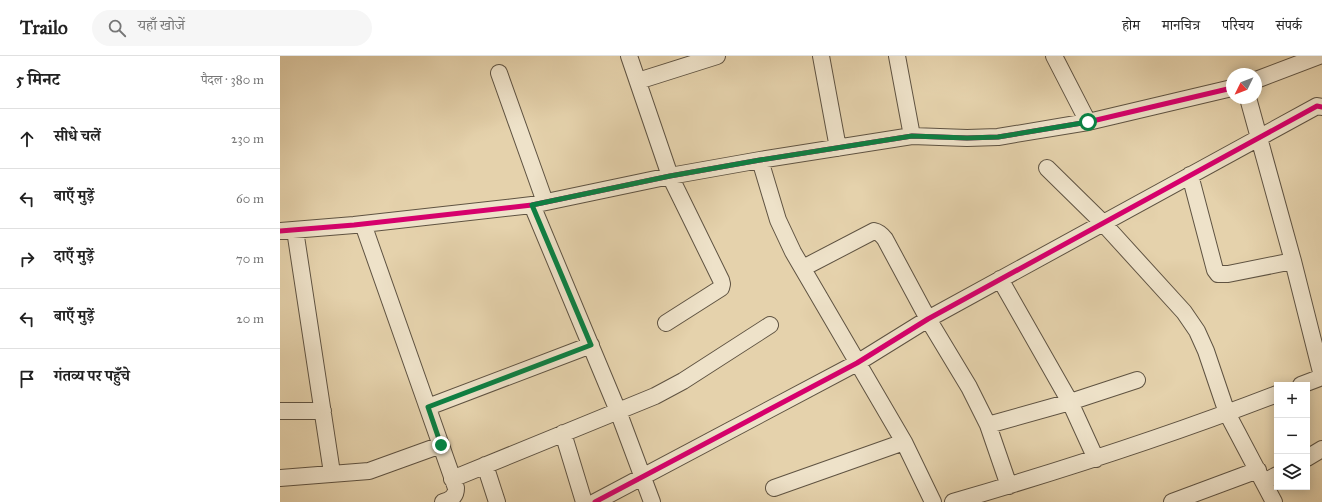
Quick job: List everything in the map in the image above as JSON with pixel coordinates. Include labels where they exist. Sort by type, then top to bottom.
[{"type":"street","points":[[629,56],[670,176],[722,284],[721,288],[666,323]]},
{"type":"street","points":[[638,81],[716,56]]},
{"type":"street","points":[[821,56],[838,148]]},
{"type":"street","points":[[897,56],[912,136]]},
{"type":"street","points":[[1054,56],[1088,122]]},
{"type":"street","points":[[1262,78],[1319,56]]},
{"type":"street","points":[[499,73],[539,203],[591,345],[618,411],[652,502]]},
{"type":"street","points":[[332,473],[323,410],[287,231],[363,224],[539,203],[670,176],[912,136],[967,138],[998,137],[1088,122],[1226,89]]},
{"type":"street","points":[[1250,104],[1293,261],[1322,377],[1309,382]]},
{"type":"street","points":[[594,502],[857,363],[928,319],[1000,279],[1317,106],[1322,106]]},
{"type":"street","points":[[760,160],[778,220],[793,252],[904,442],[933,502]]},
{"type":"street","points":[[1047,168],[1103,223],[1184,312],[1197,331],[1206,351],[1228,413],[1266,475],[1274,502]]},
{"type":"street","points":[[1190,175],[1215,270],[1218,274],[1228,274],[1293,261]]},
{"type":"street","points":[[363,224],[456,488],[456,494],[443,502]]},
{"type":"street","points":[[803,268],[874,231],[879,232],[885,239],[988,425],[1009,486]]},
{"type":"street","points":[[1000,279],[1070,402],[1096,459]]},
{"type":"street","points":[[452,478],[668,390],[770,325]]},
{"type":"street","points":[[428,407],[591,345]]},
{"type":"street","points":[[988,425],[1070,402],[1137,380]]},
{"type":"street","points":[[953,502],[1131,448],[1274,395]]},
{"type":"street","points":[[280,411],[323,410]]},
{"type":"street","points":[[563,433],[584,502]]},
{"type":"street","points":[[774,488],[904,442]]},
{"type":"street","points":[[280,478],[369,471],[441,445]]},
{"type":"street","points":[[1310,456],[1322,450]]},
{"type":"street","points":[[485,465],[497,502]]},
{"type":"street","points":[[1172,502],[1266,475]]},
{"type":"cycle path","points":[[280,231],[354,225],[532,205],[670,176],[912,136],[967,138],[998,137],[1088,122],[1226,89]]},
{"type":"cycle path","points":[[595,502],[857,363],[928,319],[1317,106],[1322,107]]},
{"type":"route","points":[[441,445],[428,407],[591,345],[532,205],[670,176],[912,136],[967,138],[998,137],[1088,122]]}]
